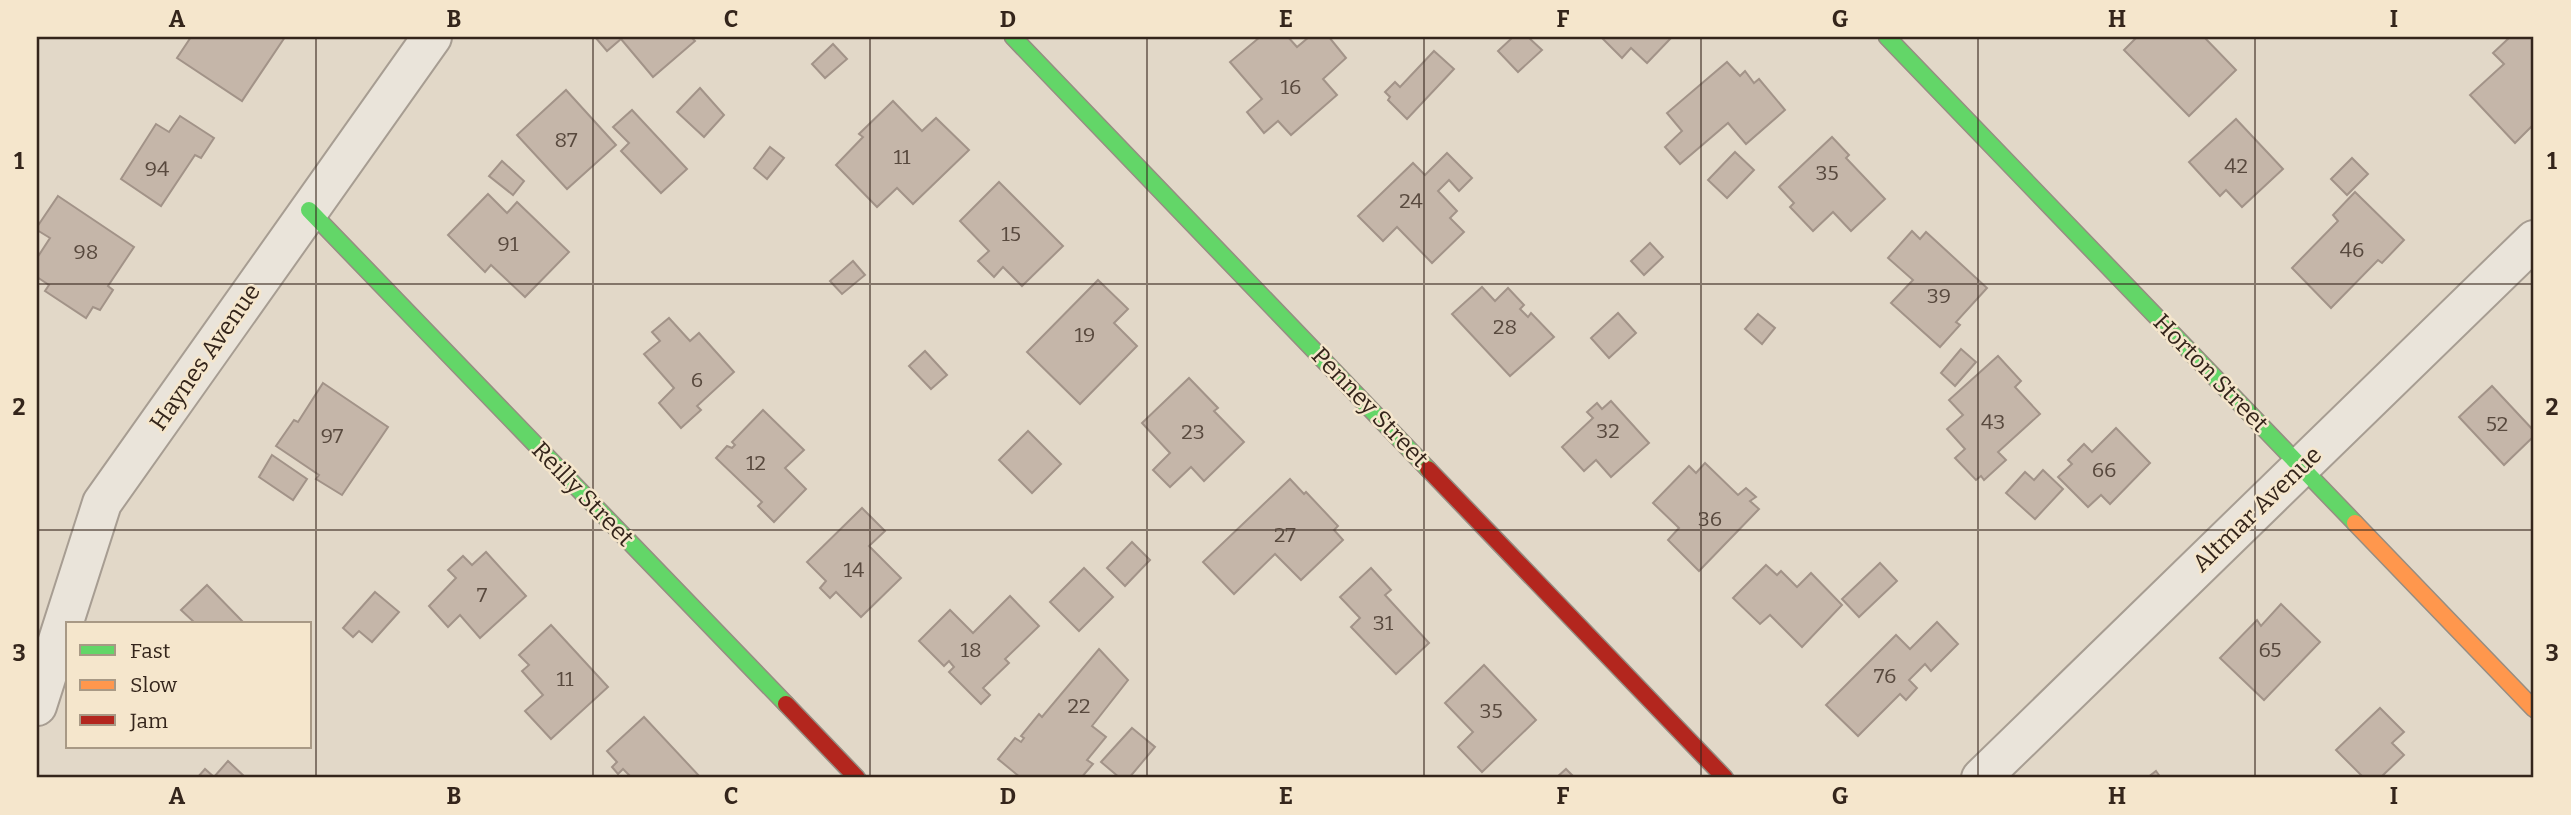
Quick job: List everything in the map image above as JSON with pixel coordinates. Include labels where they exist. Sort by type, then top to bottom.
[{"type":"street","name":"Haynes Avenue","points":[[37,706],[102,503],[432,37]]},
{"type":"street","name":"Penney Street","points":[[1013,37],[1725,778]]},
{"type":"street","name":"Horton Street","points":[[1887,37],[2534,709]]},
{"type":"street","name":"Reilly Street","points":[[309,210],[857,778]]},
{"type":"street","name":"Altmar Avenue","points":[[1981,778],[2534,240]]},
{"type":"building","points":[[191,37],[285,37],[242,101],[177,58]]},
{"type":"building","points":[[595,37],[691,37],[695,41],[653,77],[621,39],[607,51]]},
{"type":"building","points":[[1260,37],[1288,37],[1297,47],[1309,37],[1329,37],[1346,58],[1323,79],[1337,95],[1291,135],[1278,121],[1264,133],[1247,112],[1262,99],[1230,62]]},
{"type":"building","points":[[1513,37],[1528,37],[1542,50],[1518,72],[1498,51]]},
{"type":"building","points":[[1601,37],[1672,37],[1647,63],[1631,48],[1622,58]]},
{"type":"building","points":[[2137,37],[2204,37],[2236,70],[2189,116],[2124,50]]},
{"type":"building","points":[[2510,37],[2534,37],[2534,124],[2515,143],[2470,95],[2504,64],[2493,53]]},
{"type":"building","points":[[833,44],[847,59],[825,78],[812,64]]},
{"type":"building","points":[[1434,51],[1454,69],[1407,119],[1388,100],[1390,97],[1385,92],[1395,82],[1400,87]]},
{"type":"building","points":[[1727,62],[1740,76],[1745,71],[1754,83],[1759,79],[1785,110],[1746,144],[1728,123],[1680,164],[1665,147],[1682,131],[1667,113]]},
{"type":"building","points":[[700,88],[724,115],[704,137],[677,112]]},
{"type":"building","points":[[566,90],[616,145],[567,189],[517,135]]},
{"type":"building","points":[[893,101],[922,131],[936,118],[969,150],[913,204],[897,188],[877,207],[836,165],[863,137],[859,134]]},
{"type":"building","points":[[632,110],[687,169],[661,193],[621,151],[629,143],[613,127]]},
{"type":"building","points":[[180,116],[214,138],[201,158],[195,155],[161,206],[121,179],[156,124],[169,132]]},
{"type":"building","points":[[2236,119],[2283,169],[2242,207],[2226,190],[2220,196],[2189,162]]},
{"type":"building","points":[[1832,137],[1849,155],[1846,158],[1885,199],[1851,231],[1833,212],[1813,231],[1790,207],[1794,203],[1779,187]]},
{"type":"building","points":[[770,147],[784,158],[767,179],[754,168]]},
{"type":"building","points":[[1735,152],[1754,170],[1727,198],[1708,180]]},
{"type":"building","points":[[1447,153],[1472,178],[1459,191],[1449,180],[1438,191],[1457,211],[1450,218],[1464,232],[1432,263],[1397,227],[1383,241],[1358,216],[1413,163],[1425,175]]},
{"type":"building","points":[[2352,158],[2368,174],[2347,195],[2331,179]]},
{"type":"building","points":[[502,161],[524,181],[513,195],[489,176]]},
{"type":"building","points":[[999,182],[1063,246],[1022,286],[1003,267],[994,277],[978,261],[989,251],[960,221]]},
{"type":"building","points":[[2355,192],[2404,240],[2382,263],[2378,260],[2331,308],[2292,268],[2338,221],[2333,215]]},
{"type":"building","points":[[488,194],[507,213],[517,202],[569,252],[525,297],[491,265],[485,272],[448,235]]},
{"type":"building","points":[[58,196],[134,247],[108,286],[113,290],[100,310],[93,307],[86,318],[45,291],[49,285],[37,277],[37,258],[50,238],[37,230],[37,227]]},
{"type":"building","points":[[1912,231],[1920,239],[1926,232],[1987,288],[1956,322],[1960,325],[1940,347],[1891,303],[1913,280],[1888,258]]},
{"type":"building","points":[[1650,243],[1663,257],[1644,275],[1631,261]]},
{"type":"building","points":[[853,261],[865,275],[842,294],[830,281]]},
{"type":"building","points":[[1098,280],[1128,309],[1114,323],[1137,346],[1080,404],[1027,352]]},
{"type":"building","points":[[1482,287],[1495,301],[1508,288],[1524,305],[1520,309],[1528,317],[1531,313],[1554,337],[1510,376],[1452,314]]},
{"type":"building","points":[[1618,313],[1636,333],[1609,358],[1591,338]]},
{"type":"building","points":[[1758,314],[1775,328],[1762,344],[1745,329]]},
{"type":"building","points":[[669,318],[690,341],[699,333],[734,372],[697,406],[701,410],[681,428],[659,403],[674,388],[644,354],[660,341],[652,332]]},
{"type":"building","points":[[1961,349],[1976,362],[1955,386],[1941,373]]},
{"type":"building","points":[[925,351],[947,375],[931,389],[909,366]]},
{"type":"building","points":[[1998,356],[2021,381],[2015,387],[2040,414],[1998,452],[2006,460],[1984,480],[1981,476],[1976,480],[1955,458],[1965,449],[1947,429],[1963,415],[1949,400]]},
{"type":"building","points":[[1189,378],[1218,408],[1214,411],[1244,442],[1204,481],[1191,467],[1170,487],[1153,470],[1170,453],[1142,423]]},
{"type":"building","points":[[323,383],[388,427],[342,495],[316,479],[319,475],[276,446],[294,420],[298,422]]},
{"type":"building","points":[[2492,386],[2534,431],[2534,436],[2504,465],[2459,417]]},
{"type":"building","points":[[1611,401],[1649,443],[1611,477],[1596,460],[1584,471],[1562,447],[1593,418],[1587,412],[1597,403],[1602,409]]},
{"type":"building","points":[[763,410],[804,450],[785,468],[806,489],[774,522],[758,506],[762,502],[716,458],[727,446],[732,448],[735,445],[732,442]]},
{"type":"building","points":[[2116,428],[2150,463],[2110,504],[2101,495],[2088,507],[2058,477],[2072,464],[2068,460],[2084,444],[2092,452]]},
{"type":"building","points":[[1028,431],[1061,464],[1032,493],[999,460]]},
{"type":"building","points":[[272,455],[307,479],[293,500],[259,477]]},
{"type":"building","points":[[1705,463],[1738,495],[1746,488],[1756,497],[1750,501],[1759,509],[1699,571],[1668,540],[1679,528],[1653,503],[1689,466],[1696,473]]},
{"type":"building","points":[[2043,470],[2063,489],[2035,519],[2006,493],[2025,472],[2034,480]]},
{"type":"building","points":[[1290,479],[1338,526],[1334,530],[1343,540],[1301,580],[1275,554],[1234,594],[1203,562]]},
{"type":"building","points":[[862,508],[885,531],[869,546],[901,578],[861,617],[836,592],[830,598],[820,588],[826,581],[807,562]]},
{"type":"building","points":[[1132,542],[1150,560],[1125,586],[1107,568]]},
{"type":"building","points":[[486,552],[526,596],[480,638],[460,615],[448,627],[429,606],[456,578],[448,570],[463,556],[472,565]]},
{"type":"building","points":[[1880,563],[1897,581],[1859,617],[1842,599]]},
{"type":"building","points":[[1766,565],[1777,575],[1781,571],[1797,587],[1811,573],[1842,605],[1802,647],[1770,615],[1760,624],[1733,598]]},
{"type":"building","points":[[1084,568],[1113,597],[1079,631],[1050,602]]},
{"type":"building","points":[[1371,568],[1391,590],[1385,595],[1429,643],[1396,674],[1351,627],[1360,618],[1340,597]]},
{"type":"building","points":[[207,585],[243,622],[194,622],[181,610]]},
{"type":"building","points":[[375,592],[399,612],[372,642],[359,631],[353,637],[343,628]]},
{"type":"building","points":[[1010,596],[1039,626],[1005,659],[1009,663],[983,688],[990,695],[981,704],[949,672],[954,667],[949,661],[944,666],[919,641],[950,610],[973,633]]},
{"type":"building","points":[[2281,604],[2320,642],[2264,700],[2220,658],[2257,620],[2261,626]]},
{"type":"building","points":[[1937,622],[1958,644],[1931,671],[1925,664],[1909,680],[1917,688],[1906,700],[1900,694],[1858,736],[1826,705],[1896,635],[1910,649]]},
{"type":"building","points":[[551,625],[608,687],[551,739],[525,711],[543,695],[522,671],[529,665],[519,655]]},
{"type":"building","points":[[1099,649],[1128,680],[1092,726],[1106,737],[1087,760],[1093,764],[1081,778],[1021,778],[998,759],[1015,738],[1021,742],[1024,738],[1021,736],[1039,714],[1042,717]]},
{"type":"building","points":[[1484,665],[1536,720],[1482,772],[1458,747],[1473,732],[1445,703]]},
{"type":"building","points":[[2380,708],[2404,732],[2392,743],[2404,755],[2380,778],[2364,778],[2336,750]]},
{"type":"building","points":[[644,717],[701,778],[632,778],[623,769],[618,774],[612,767],[617,762],[607,751]]},
{"type":"building","points":[[1132,728],[1155,747],[1129,778],[1120,778],[1101,762]]},
{"type":"building","points":[[228,761],[246,778],[197,778],[205,769],[214,777]]},
{"type":"building","points":[[1566,769],[1575,778],[1556,778]]},
{"type":"building","points":[[2156,771],[2161,778],[2147,778]]},
{"type":"traffic: fast","points":[[1013,37],[1428,469]]},
{"type":"traffic: fast","points":[[1887,37],[2355,523]]},
{"type":"traffic: fast","points":[[309,210],[786,704]]},
{"type":"traffic: slow","points":[[2355,523],[2534,709]]},
{"type":"traffic: jam","points":[[1428,469],[1725,778]]},
{"type":"traffic: jam","points":[[786,704],[857,778]]}]
